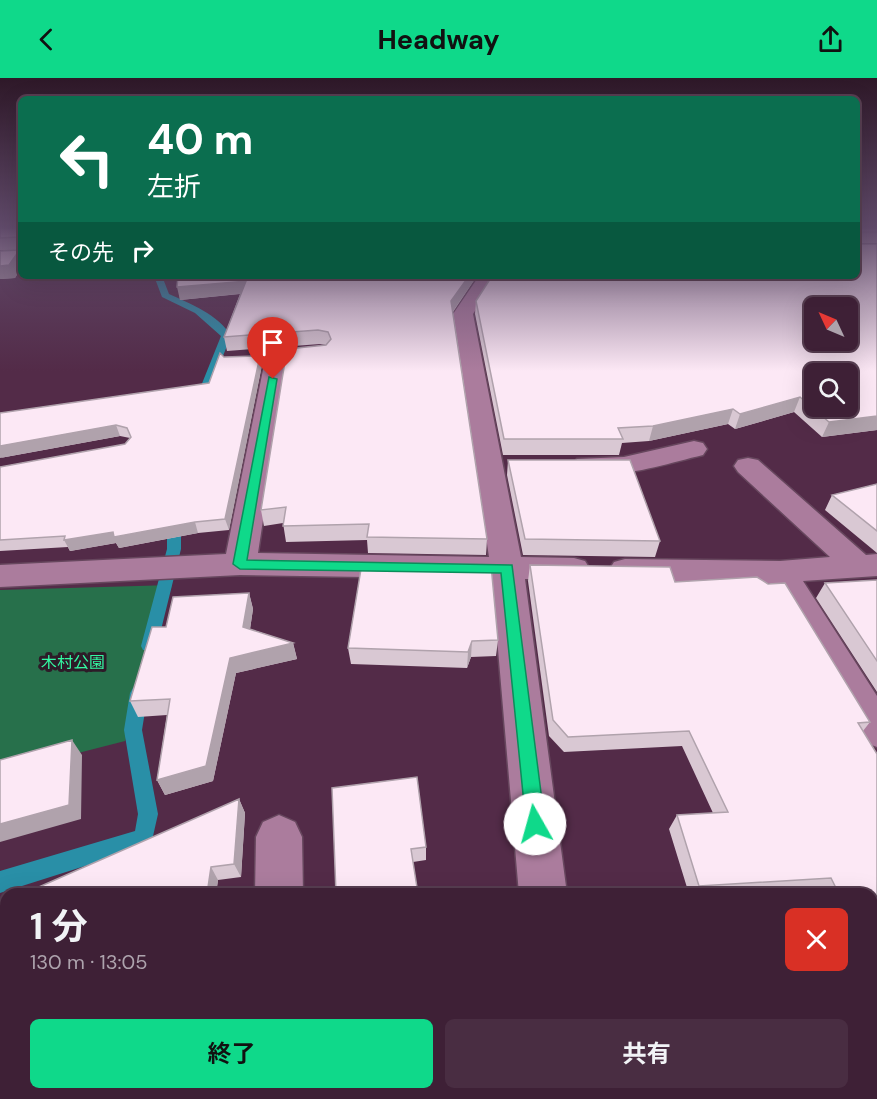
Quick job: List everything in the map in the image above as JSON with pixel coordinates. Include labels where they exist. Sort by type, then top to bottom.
[{"type":"street","points":[[486,279],[463,314],[500,465],[507,568],[542,888]]},
{"type":"street","points":[[240,564],[277,355]]},
{"type":"street","points":[[567,465],[624,465],[694,449]]},
{"type":"street","points":[[748,465],[868,566]]},
{"type":"street","points":[[0,576],[240,564],[780,572],[868,566]]},
{"type":"street","points":[[780,572],[877,730]]},
{"type":"street","points":[[279,837],[279,888]]},
{"type":"green space","name":"木村公園","points":[[172,585],[125,741],[0,773],[0,590]]},
{"type":"building","points":[[860,276],[877,276],[877,416],[829,422],[823,417],[858,417],[858,363],[804,363],[804,400],[800,397],[740,414],[733,409],[653,426],[618,428],[623,439],[504,439],[476,301],[490,279],[860,279]]},
{"type":"building","points":[[178,279],[467,279],[451,301],[487,539],[367,537],[369,524],[283,526],[286,507],[261,510],[287,349],[326,345],[331,339],[328,332],[318,330],[224,337],[246,281],[177,287]]},
{"type":"building","points":[[220,353],[224,357],[260,356],[225,519],[195,522],[114,537],[113,532],[64,540],[65,536],[0,540],[0,467],[125,444],[131,437],[127,428],[116,425],[0,446],[0,413],[209,383]]},
{"type":"building","points":[[508,460],[630,460],[660,541],[525,539]]},
{"type":"building","points":[[877,484],[877,531],[832,495]]},
{"type":"building","points":[[362,563],[491,565],[498,640],[472,641],[468,652],[348,648]]},
{"type":"building","points":[[530,565],[670,567],[675,582],[757,577],[768,584],[785,583],[870,722],[858,723],[877,754],[877,888],[836,888],[831,878],[699,886],[677,815],[728,812],[689,731],[568,737],[553,720]]},
{"type":"building","points":[[877,580],[877,661],[825,583]]},
{"type":"building","points":[[249,593],[243,627],[293,643],[230,658],[206,766],[157,780],[170,699],[130,701],[152,627],[166,627],[173,597]]},
{"type":"building","points":[[72,740],[69,805],[0,824],[0,760]]},
{"type":"building","points":[[417,777],[426,847],[411,849],[417,888],[336,888],[332,788]]},
{"type":"building","points":[[239,799],[234,864],[211,867],[208,888],[37,888]]},
{"type":"waterway","points":[[159,279],[165,295],[198,311],[226,336],[200,401]]},
{"type":"waterway","points":[[149,646],[174,549],[174,518]]},
{"type":"waterway","points":[[0,882],[144,838],[148,814],[133,730],[139,693]]},
{"type":"route","points":[[273,379],[240,564],[507,568],[535,824]]}]
